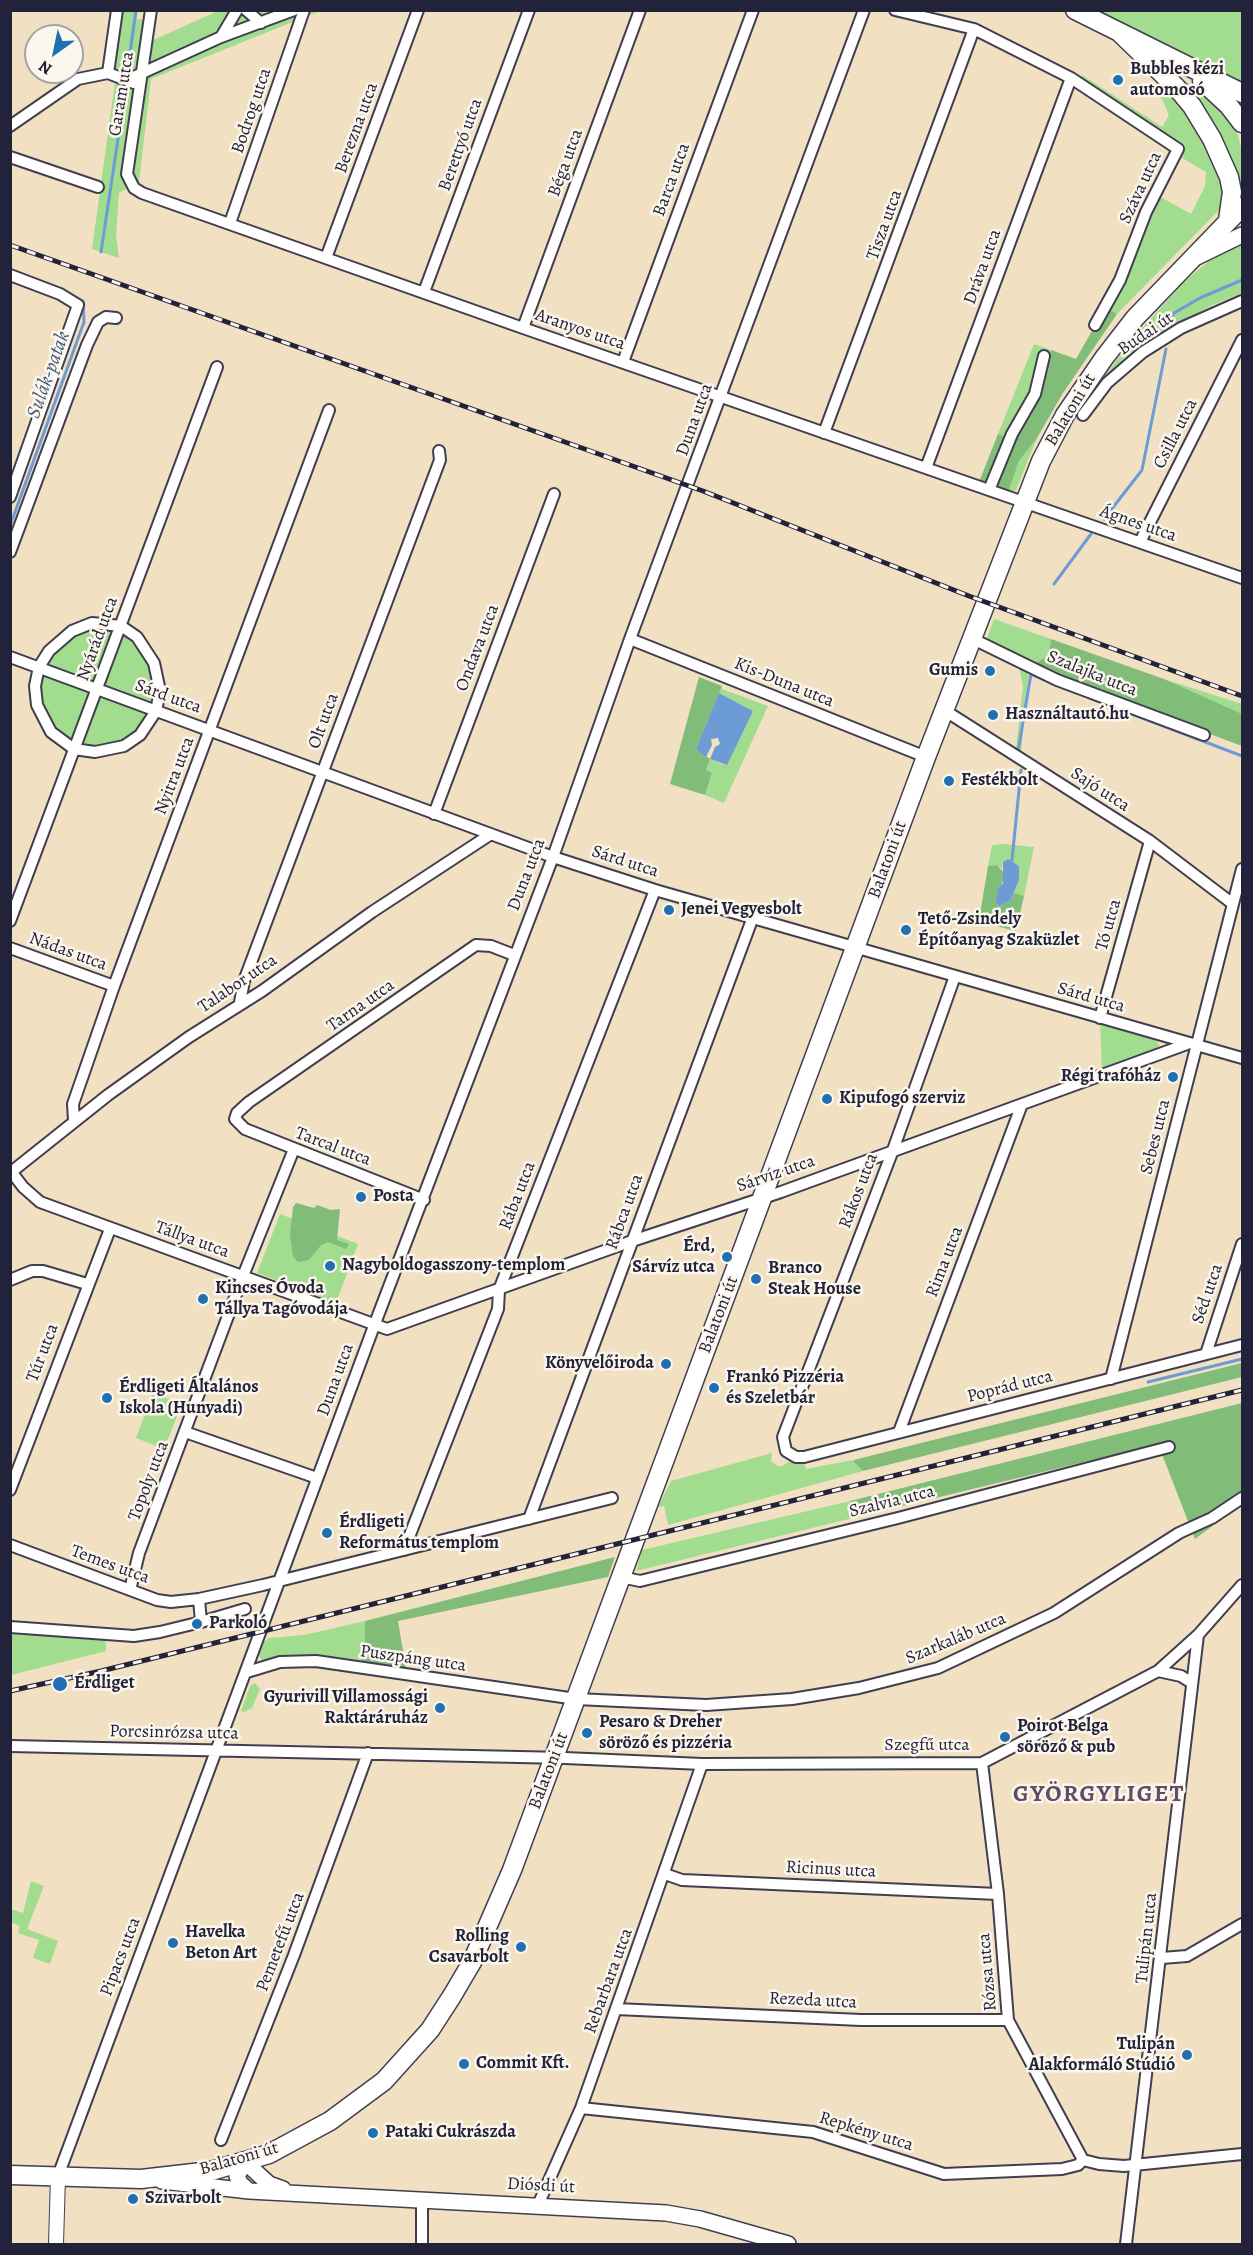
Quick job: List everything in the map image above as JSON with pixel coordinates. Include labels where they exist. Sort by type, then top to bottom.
[{"type":"main road","points":[[1075,10],[1242,93]]},
{"type":"main road","points":[[1119,32],[1176,87],[1192,106],[1212,139],[1229,177],[1232,192],[1228,220]]},
{"type":"main road","points":[[1179,63],[1217,94],[1242,123]]},
{"type":"main road","points":[[1228,220],[1242,191]]},
{"type":"main road","name":"Balatoni út","points":[[10,2175],[141,2179],[211,2170],[269,2154],[307,2135],[361,2100],[384,2081],[430,2030],[472,1962],[489,1926],[1023,502],[1065,415],[1104,358],[1135,318],[1242,207]]},
{"type":"main road","points":[[1187,263],[1242,235]]},
{"type":"main road","points":[[260,2174],[261,2164],[269,2154]]},
{"type":"main road","points":[[245,2162],[237,2176],[240,2183],[249,2191]]},
{"type":"main road","name":"Diósdi út","points":[[245,2162],[269,2184],[289,2191]]},
{"type":"main road","name":"Diósdi út","points":[[141,2179],[249,2191],[289,2191],[684,2215],[788,2244]]},
{"type":"street","name":"Garam utca","points":[[108,73],[117,10]]},
{"type":"street","name":"Garam utca","points":[[129,181],[128,164],[151,10]]},
{"type":"street","points":[[221,37],[237,10]]},
{"type":"street","points":[[246,10],[261,23]]},
{"type":"street","points":[[129,79],[221,37],[294,10]]},
{"type":"street","name":"Bodrog utca","points":[[230,223],[304,10]]},
{"type":"street","name":"Berezna utca","points":[[326,258],[418,10]]},
{"type":"street","name":"Berettyó utca","points":[[424,292],[529,10]]},
{"type":"street","name":"Béga utca","points":[[523,328],[640,10]]},
{"type":"street","name":"Barca utca","points":[[622,362],[753,10]]},
{"type":"street","name":"Duna utca","points":[[216,1750],[514,955],[553,857],[630,639],[722,397],[864,10]]},
{"type":"street","points":[[895,10],[974,29],[1071,78]]},
{"type":"street","name":"Tisza utca","points":[[824,433],[974,29]]},
{"type":"street","points":[[10,126],[78,79],[108,73],[129,79],[138,87],[139,97]]},
{"type":"street","name":"Száva utca","points":[[1071,78],[1178,149],[1146,212],[1120,280],[1095,325]]},
{"type":"street","name":"Dráva utca","points":[[926,468],[1071,78]]},
{"type":"street","points":[[10,157],[98,187]]},
{"type":"street","name":"Aranyos utca","points":[[129,181],[142,193],[1023,502]]},
{"type":"street","points":[[10,275],[60,294],[78,305],[10,496]]},
{"type":"street","name":"Budai út","points":[[1083,415],[1107,383],[1143,352],[1181,328],[1242,301]]},
{"type":"street","points":[[10,552],[87,345],[99,322],[106,317],[116,318]]},
{"type":"street","name":"Csilla utca","points":[[1140,542],[1242,340]]},
{"type":"street","points":[[989,490],[1012,434],[1035,394],[1044,356]]},
{"type":"street","name":"Nyárád utca","points":[[10,921],[69,770],[74,749],[217,368]]},
{"type":"street","name":"Nyitra utca","points":[[74,1121],[73,1104],[114,986],[329,410]]},
{"type":"street","name":"Olt utca","points":[[240,1002],[244,981],[440,460],[439,451]]},
{"type":"street","name":"Ondava utca","points":[[434,814],[554,494]]},
{"type":"street","name":"Ágnes utca","points":[[1023,502],[1241,574]]},
{"type":"street","points":[[92,623],[121,626],[137,637],[154,663],[160,691],[156,711],[140,735],[124,746],[95,752],[74,749],[51,732],[41,715],[35,686],[39,667],[56,644],[78,628],[92,623]]},
{"type":"street","name":"Szalajka utca","points":[[971,638],[1057,680],[1204,735]]},
{"type":"street","name":"Kis-Duna utca","points":[[630,639],[926,757]]},
{"type":"street","name":"Sárd utca","points":[[10,657],[553,857],[656,890],[1242,1058]]},
{"type":"street","name":"Sajó utca","points":[[944,710],[1150,842],[1233,904]]},
{"type":"street","name":"Talabor utca","points":[[11,1172],[74,1121],[240,1002],[262,991],[333,938],[491,834]]},
{"type":"street","name":"Tó utca","points":[[1100,1018],[1150,842]]},
{"type":"street","name":"Sebes utca","points":[[1111,1378],[1192,1045],[1242,869]]},
{"type":"street","name":"Rába utca","points":[[404,1550],[498,1309],[499,1290],[656,890]]},
{"type":"street","name":"Rábca utca","points":[[529,1519],[753,917]]},
{"type":"street","name":"Tarna utca","points":[[235,1119],[237,1113],[249,1102],[476,945],[491,946],[514,955]]},
{"type":"street","name":"Nádas utca","points":[[10,948],[114,986]]},
{"type":"street","name":"Rákos utca","points":[[786,1451],[783,1437],[893,1150],[955,976]]},
{"type":"street","name":"Sárvíz utca","points":[[374,1326],[394,1328],[632,1241],[764,1195],[781,1192],[893,1150],[1192,1045]]},
{"type":"street","name":"Rima utca","points":[[899,1432],[1022,1104]]},
{"type":"street","name":"Tarcal utca","points":[[235,1119],[245,1129],[424,1200]]},
{"type":"street","name":"Topoly utca","points":[[130,1590],[139,1553],[243,1276],[294,1149]]},
{"type":"street","name":"Tállya utca","points":[[11,1172],[40,1202],[374,1326]]},
{"type":"street","name":"Túr utca","points":[[10,1490],[110,1228]]},
{"type":"street","name":"Séd utca","points":[[1206,1354],[1242,1244]]},
{"type":"street","points":[[10,1280],[32,1271],[43,1271],[87,1284]]},
{"type":"street","name":"Poprád utca","points":[[786,1451],[796,1457],[804,1457],[1242,1345]]},
{"type":"street","points":[[185,1432],[317,1478]]},
{"type":"street","name":"Szalvia utca","points":[[621,1577],[639,1581],[898,1518],[1169,1447]]},
{"type":"street","points":[[281,1580],[612,1498]]},
{"type":"street","name":"Szarkaláb utca","points":[[576,1699],[706,1705],[740,1703],[792,1699],[910,1677],[958,1660],[1054,1613],[1179,1533],[1212,1518],[1242,1498]]},
{"type":"street","name":"Temes utca","points":[[10,1545],[130,1590],[171,1602],[200,1599],[281,1580]]},
{"type":"street","name":"Szegfű utca","points":[[553,1757],[702,1764],[982,1763],[1158,1671],[1198,1635],[1242,1585]]},
{"type":"street","points":[[200,1599],[201,1622]]},
{"type":"street","points":[[10,1626],[134,1636],[201,1622],[245,1609]]},
{"type":"street","name":"Tulipán utca","points":[[1126,2244],[1162,1958],[1198,1635]]},
{"type":"street","name":"Puszpáng utca","points":[[247,1672],[280,1662],[316,1661],[576,1699]]},
{"type":"street","points":[[1158,1671],[1181,1676],[1192,1683]]},
{"type":"street","name":"Porcsinrózsa utca","points":[[10,1746],[553,1757]]},
{"type":"street","name":"Pipacs utca","points":[[58,2176],[216,1750]]},
{"type":"street","name":"Pemetefű utca","points":[[221,2140],[294,1955],[368,1753]]},
{"type":"street","name":"Rózsa utca","points":[[982,1763],[998,1894],[1008,2020],[1083,2160]]},
{"type":"street","name":"Rebarbara utca","points":[[538,2205],[580,2108],[665,1874],[702,1764]]},
{"type":"street","name":"Ricinus utca","points":[[665,1874],[682,1880],[998,1894]]},
{"type":"street","points":[[1162,1958],[1187,1956],[1242,1924]]},
{"type":"street","name":"Rezeda utca","points":[[616,2009],[861,2020],[1008,2020]]},
{"type":"street","name":"Repkény utca","points":[[580,2108],[813,2132],[944,2174],[1062,2169],[1078,2165],[1083,2160],[1110,2166],[1242,2154]]},
{"type":"street","points":[[56,2244],[58,2176]]},
{"type":"street","points":[[422,2199],[422,2244]]},
{"type":"green space","points":[[120,11],[138,11],[137,19],[146,20],[142,45],[218,11],[320,11],[151,79],[139,182],[119,193],[116,235],[119,258],[92,249],[115,82],[114,61]]},
{"type":"green space","points":[[1097,11],[1242,11],[1242,88],[1121,27]]},
{"type":"green space","points":[[1168,70],[1211,98],[1235,124],[1242,151],[1240,185]]},
{"type":"green space","points":[[1082,75],[1162,127],[1169,115],[1162,99],[1152,91],[1158,82],[1176,98],[1196,125],[1222,178],[1225,194],[1218,211],[1117,314],[1105,308],[1155,194],[1191,214],[1205,186],[1206,172],[1182,158],[1184,153],[1078,82]]},
{"type":"green space","points":[[1242,241],[1242,293],[1212,305],[1155,337],[1123,362],[1094,394],[1092,393],[1136,335],[1184,282],[1216,255]]},
{"type":"green space","points":[[1105,308],[1117,314],[1063,393],[1037,438],[1019,461],[1008,493],[979,482],[998,434],[1014,439],[1041,386],[1051,350],[1076,359]]},
{"type":"green space","points":[[1034,344],[1051,350],[1041,386],[1014,439],[998,434]]},
{"type":"green space","points":[[1037,438],[1016,490],[1008,493],[1019,461]]},
{"type":"green space","points":[[994,619],[1051,639],[1049,655],[1033,665],[986,641]]},
{"type":"green space","points":[[84,625],[129,631],[157,672],[152,720],[124,746],[74,749],[41,715],[39,667]]},
{"type":"green space","points":[[1051,639],[1164,679],[1242,714],[1242,746],[1105,695],[1033,665],[1049,655]]},
{"type":"green space","points":[[1019,667],[1029,672],[1021,751],[1016,748],[1023,687]]},
{"type":"green space","points":[[699,677],[722,686],[696,749],[710,759],[706,770],[712,773],[705,795],[670,784]]},
{"type":"green space","points":[[1164,679],[1242,704],[1242,714],[1219,705]]},
{"type":"green space","points":[[722,686],[722,689],[768,706],[724,803],[705,795],[712,773],[706,770],[710,759],[724,765],[753,711],[719,693]]},
{"type":"green space","points":[[992,845],[1034,847],[1024,896],[1014,893],[1019,880],[1003,862],[1002,869],[997,865],[988,866]]},
{"type":"green space","points":[[997,865],[1005,874],[996,903],[999,906],[1011,900],[1014,893],[1024,896],[1016,931],[996,926],[978,926],[988,866]]},
{"type":"green space","points":[[1100,1022],[1155,1039],[1160,1047],[1102,1071]]},
{"type":"green space","points":[[296,1203],[314,1208],[317,1205],[331,1210],[340,1209],[337,1240],[349,1244],[346,1249],[328,1242],[321,1245],[309,1260],[298,1262],[293,1256],[290,1235],[293,1207]]},
{"type":"green space","points":[[280,1214],[358,1244],[336,1303],[257,1273]]},
{"type":"green space","points":[[1242,1363],[1242,1377],[863,1471],[854,1462],[854,1460]]},
{"type":"green space","points":[[153,1393],[182,1404],[164,1449],[136,1438]]},
{"type":"green space","points":[[1242,1403],[1242,1504],[1195,1539],[1158,1444],[853,1518],[850,1501]]},
{"type":"green space","points":[[772,1453],[771,1461],[778,1466],[783,1466],[792,1459],[803,1459],[806,1469],[853,1460],[863,1471],[668,1525],[664,1506],[658,1507],[671,1481]]},
{"type":"green space","points":[[850,1501],[853,1518],[636,1571],[642,1550]]},
{"type":"green space","points":[[615,1557],[608,1577],[398,1621],[408,1681],[357,1674],[365,1649],[365,1621]]},
{"type":"green space","points":[[11,1621],[105,1630],[106,1651],[11,1675]]},
{"type":"green space","points":[[365,1621],[365,1649],[357,1674],[312,1668],[314,1658],[270,1663],[263,1662],[259,1656],[264,1642],[269,1638],[304,1635]]},
{"type":"green space","points":[[255,1683],[260,1689],[252,1708],[241,1711],[250,1686]]},
{"type":"green space","points":[[31,1881],[44,1886],[27,1929],[58,1941],[50,1964],[33,1958],[39,1940],[18,1933],[20,1926],[11,1922],[11,1909],[23,1913]]},
{"type":"water","points":[[719,693],[753,711],[727,765],[710,759],[715,747],[720,744],[718,738],[711,739],[712,745],[706,757],[696,749]]},
{"type":"water","points":[[1008,859],[1019,866],[1019,880],[1011,900],[999,906],[996,903],[998,888],[1003,884],[1003,862]]},
{"type":"waterway","name":"Sulák-patak","points":[[128,68],[136,10]]},
{"type":"waterway","name":"Sulák-patak","points":[[101,252],[126,86]]},
{"type":"waterway","points":[[1171,319],[1174,313],[1200,298],[1242,280]]},
{"type":"waterway","name":"Sulák-patak","points":[[10,526],[84,322],[83,301]]},
{"type":"waterway","points":[[1104,519],[1142,470],[1166,349]]},
{"type":"waterway","points":[[1054,584],[1091,534]]},
{"type":"waterway","points":[[1018,752],[1031,674],[1045,680]]},
{"type":"waterway","points":[[1090,698],[1242,756]]},
{"type":"waterway","points":[[1012,860],[1021,770]]},
{"type":"waterway","points":[[1148,1382],[1242,1359]]},
{"type":"railway","points":[[10,245],[703,491],[969,596],[1242,696]]},
{"type":"railway","points":[[10,1691],[101,1671],[1242,1390]]},
{"type":"place","name":"Bubbles kézi automosó","points":[[1118,80]]},
{"type":"place","name":"Gumis","points":[[990,671]]},
{"type":"place","name":"Használtautó.hu","points":[[993,715]]},
{"type":"place","name":"Festékbolt","points":[[949,781]]},
{"type":"place","name":"Jenei Vegyesbolt","points":[[669,910]]},
{"type":"place","name":"Tető-Zsindely Építőanyag Szaküzlet","points":[[906,930]]},
{"type":"place","name":"Régi trafóház","points":[[1173,1077]]},
{"type":"place","name":"Kipufogó szerviz","points":[[827,1099]]},
{"type":"place","name":"Posta","points":[[361,1197]]},
{"type":"place","name":"Érd, Sárvíz utca","points":[[727,1257]]},
{"type":"place","name":"Nagyboldogasszony-templom","points":[[330,1266]]},
{"type":"place","name":"Branco Steak House","points":[[756,1279]]},
{"type":"place","name":"Kincses Óvoda Tállya Tagóvodája","points":[[203,1299]]},
{"type":"place","name":"Könyvelőiroda","points":[[666,1364]]},
{"type":"place","name":"Frankó Pizzéria és Szeletbár","points":[[714,1388]]},
{"type":"place","name":"Érdligeti Általános Iskola (Hunyadi)","points":[[107,1398]]},
{"type":"place","name":"Érdligeti Református templom","points":[[327,1533]]},
{"type":"place","name":"Parkoló","points":[[197,1624]]},
{"type":"place","name":"Érdliget","points":[[60,1684]]},
{"type":"place","name":"Gyurivill Villamossági Raktáráruház","points":[[440,1708]]},
{"type":"place","name":"Pesaro & Dreher söröző és pizzéria","points":[[587,1733]]},
{"type":"place","name":"Poirot Belga söröző & pub","points":[[1005,1737]]},
{"type":"place","name":"Havelka Beton Art","points":[[173,1943]]},
{"type":"place","name":"Rolling Csavarbolt","points":[[521,1947]]},
{"type":"place","name":"Tulipán Alakformáló Stúdió","points":[[1187,2055]]},
{"type":"place","name":"Commit Kft.","points":[[464,2064]]},
{"type":"place","name":"Pataki Cukrászda","points":[[373,2133]]},
{"type":"place","name":"Szivarbolt","points":[[133,2199]]},
{"type":"district","name":"GYÖRGYLIGET","points":[[1099,1795]]}]
